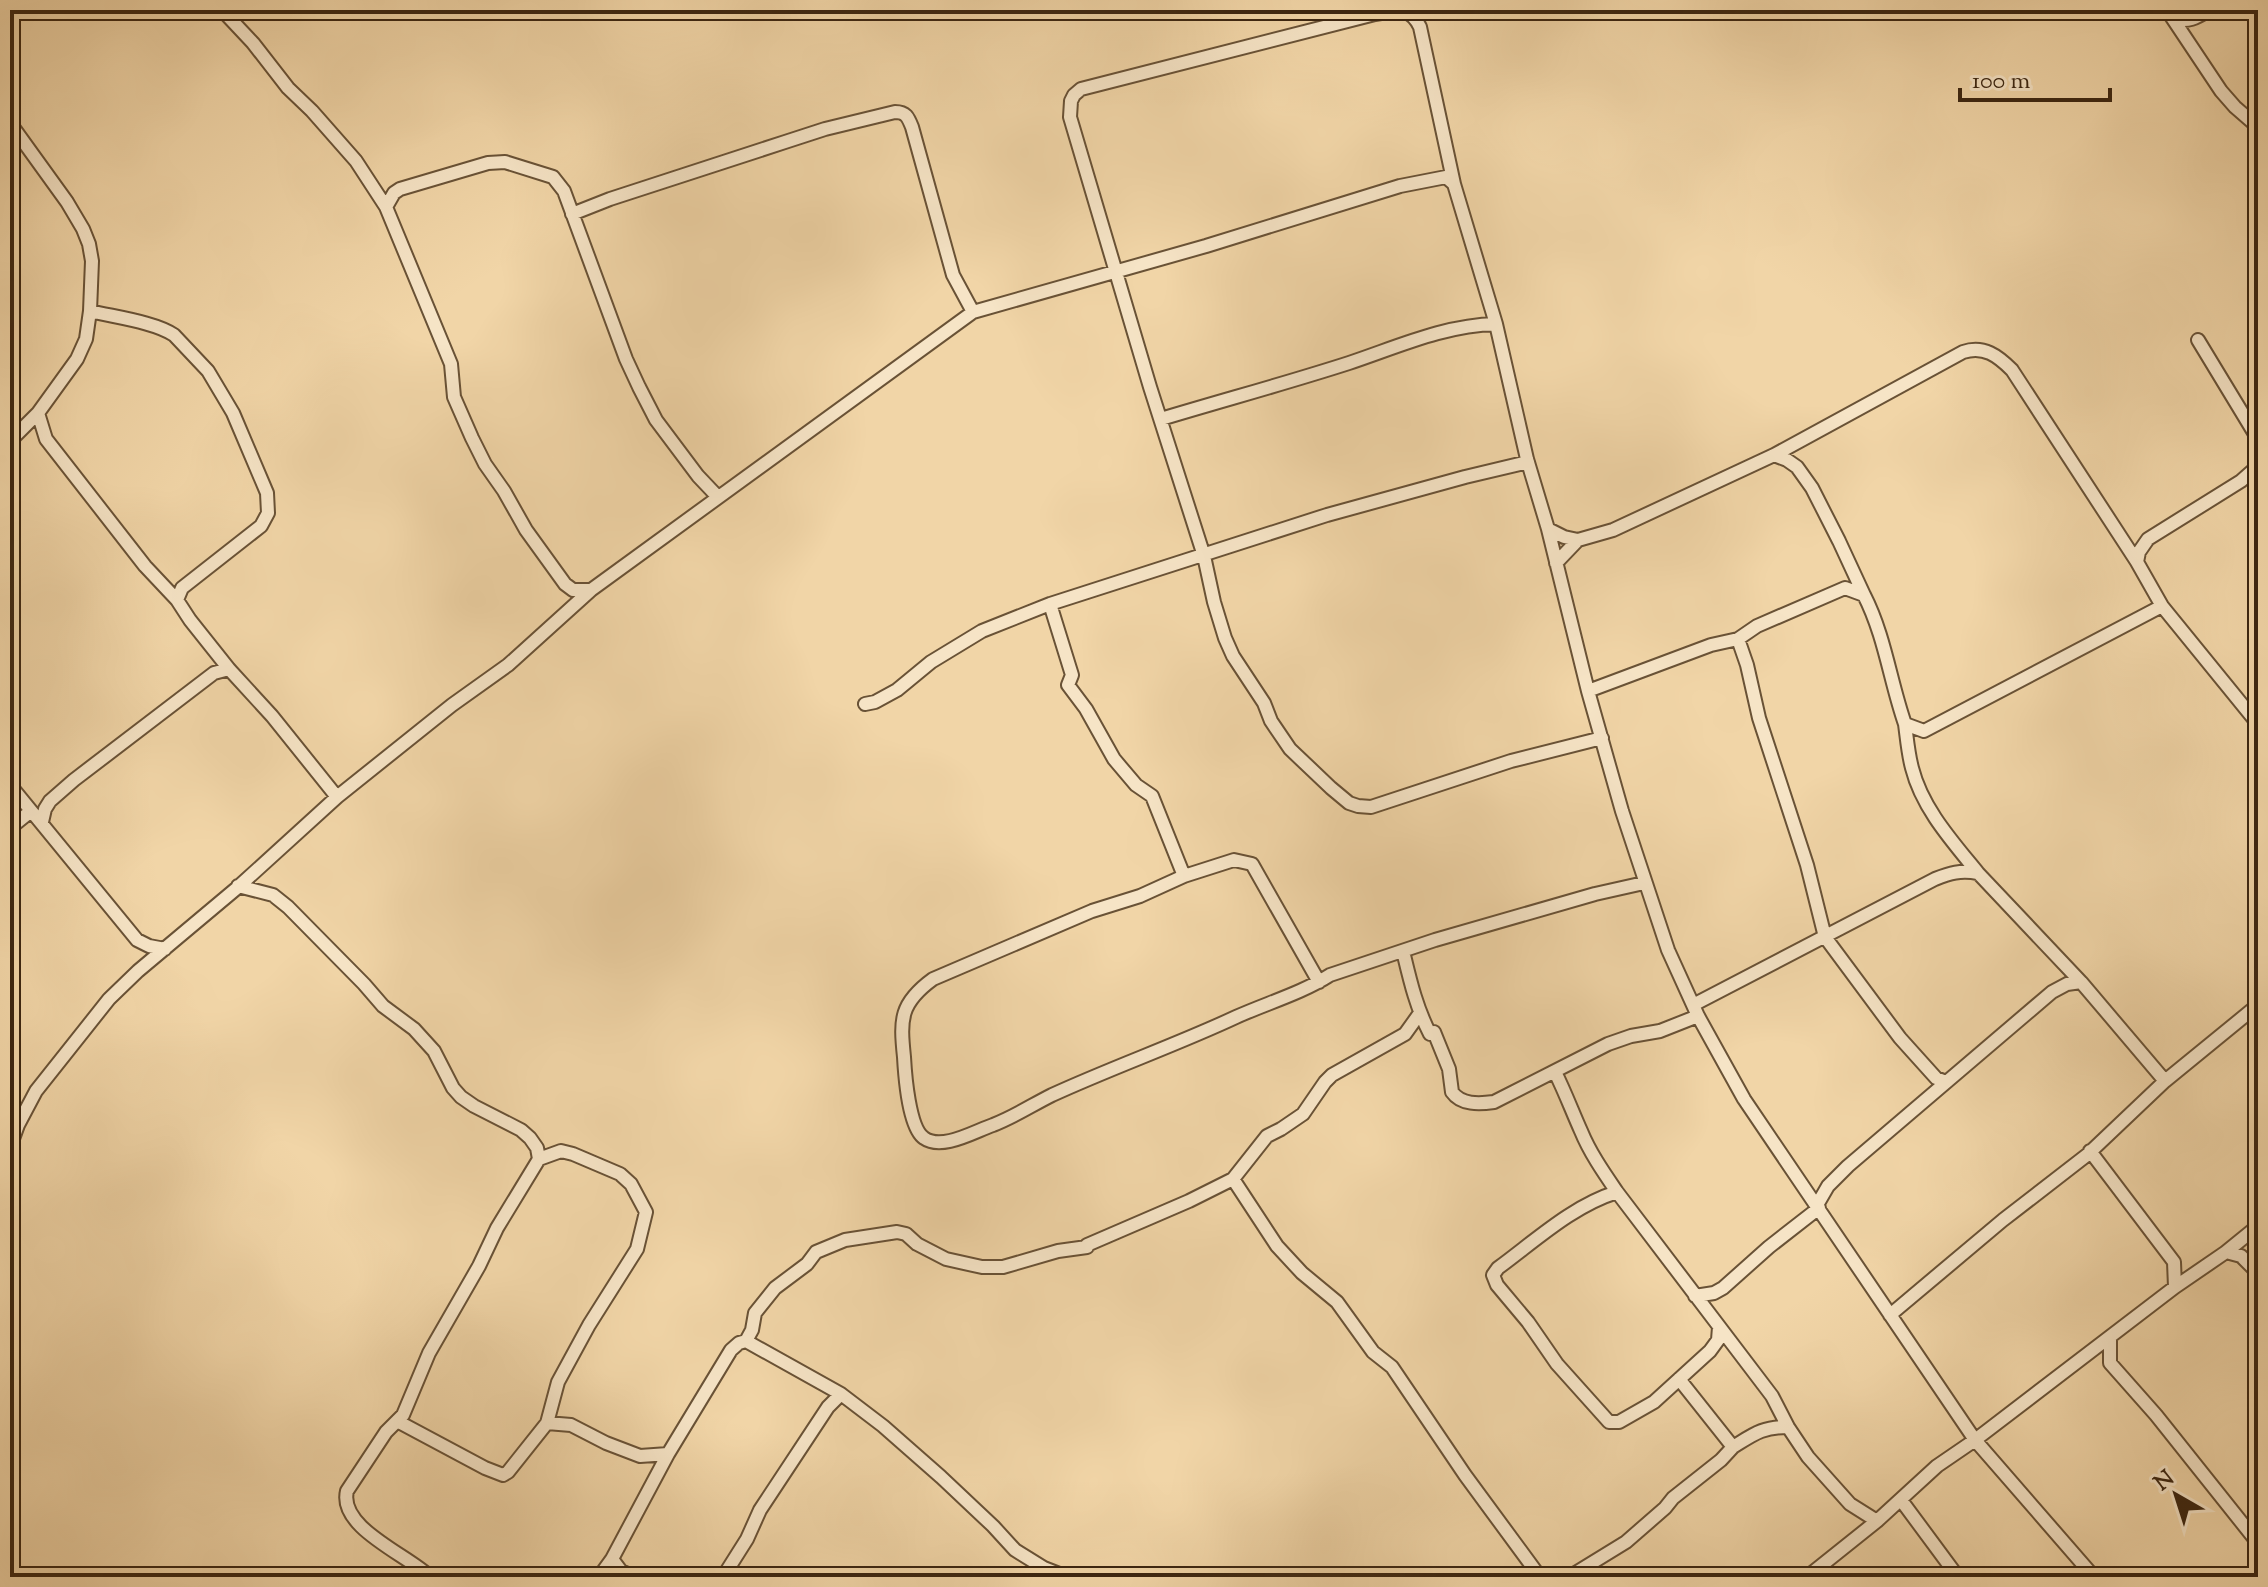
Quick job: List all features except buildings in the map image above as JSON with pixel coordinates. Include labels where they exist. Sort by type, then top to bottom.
[{"type":"street","points":[[222,10],[288,88],[356,161],[386,207],[451,364],[457,405],[485,464],[526,530],[565,584],[573,590],[591,590]]},
{"type":"street","points":[[2170,14],[2183,21],[2209,10]]},
{"type":"street","points":[[1602,738],[1511,761],[1371,807],[1349,803],[1290,749],[1275,729],[1264,703],[1233,656],[1225,638],[1204,556],[1170,453],[1070,117],[1074,95],[1081,89],[1375,14],[1413,14],[1420,27],[1454,184],[1496,324],[1528,462],[1588,691],[1602,738],[1644,883],[1668,950],[1695,1010],[1744,1099],[1890,1315],[1975,1440],[2094,1577]]},
{"type":"street","points":[[2170,14],[2221,91],[2258,127]]},
{"type":"street","points":[[572,214],[825,129],[902,112],[912,127],[953,275],[973,312]]},
{"type":"street","points":[[10,123],[67,202],[83,229],[92,261],[86,339],[77,359],[38,413],[10,441]]},
{"type":"street","points":[[386,207],[400,189],[488,163],[505,162],[553,177],[564,191],[639,387],[656,420],[717,496]]},
{"type":"street","points":[[10,1147],[36,1091],[109,999],[337,797],[452,705],[508,665],[591,590],[973,312],[1400,186],[1446,177],[1454,184]]},
{"type":"street","points":[[90,311],[174,335],[208,371],[222,392],[267,493],[268,513],[261,526],[182,588],[177,600]]},
{"type":"street","points":[[1161,419],[1427,337],[1472,325],[1496,324]]},
{"type":"street","points":[[2198,340],[2258,439]]},
{"type":"street","points":[[1556,563],[1578,540],[1628,524],[1774,455],[1974,348],[1996,355],[2012,370],[2137,562],[2162,606],[2258,724]]},
{"type":"street","points":[[38,413],[46,439],[145,566],[177,600],[229,669],[272,716],[337,797]]},
{"type":"street","points":[[1797,442],[1797,467]]},
{"type":"street","points":[[1774,455],[1797,467],[1812,488],[1864,595],[1882,638],[1918,786],[1938,823],[1978,873],[2081,982],[2165,1081]]},
{"type":"street","points":[[865,704],[897,690],[931,662],[982,631],[1050,604],[1327,515],[1528,462]]},
{"type":"street","points":[[2137,562],[2139,552],[2148,539],[2241,481],[2258,466]]},
{"type":"street","points":[[1548,529],[1578,540]]},
{"type":"street","points":[[1588,691],[1711,645],[1738,639],[1757,626],[1845,588],[1853,574]]},
{"type":"street","points":[[1845,588],[1864,595]]},
{"type":"street","points":[[1050,604],[1072,675],[1068,685],[1086,709],[1114,759],[1136,785],[1152,796],[1184,876]]},
{"type":"street","points":[[1908,750],[1924,731],[2162,606]]},
{"type":"street","points":[[1738,639],[1759,718],[1807,865],[1825,937],[1900,1038],[1940,1083]]},
{"type":"street","points":[[10,828],[29,809],[48,804],[74,780],[214,673],[229,669]]},
{"type":"street","points":[[1905,724],[1924,731]]},
{"type":"street","points":[[10,785],[137,940],[165,949]]},
{"type":"street","points":[[42,822],[48,804]]},
{"type":"street","points":[[1319,982],[1252,864],[1234,860],[1184,876],[1140,896],[1092,911],[933,979],[909,1000],[901,1026],[905,1072],[917,1130],[924,1138],[950,1142],[1012,1117],[1054,1095],[1319,982],[1330,975],[1595,894],[1644,883]]},
{"type":"street","points":[[1403,951],[1407,976],[1420,1013],[1430,1034],[1434,1032],[1449,1069],[1452,1092],[1461,1101],[1482,1104],[1494,1102],[1608,1044],[1660,1031],[1825,937],[1953,871],[1978,873]]},
{"type":"street","points":[[238,886],[273,895],[288,907],[383,1006],[414,1029],[434,1051],[461,1097],[521,1130],[537,1148],[539,1159]]},
{"type":"street","points":[[137,940],[142,968]]},
{"type":"street","points":[[1695,1296],[1714,1293],[1740,1274],[1818,1206],[1828,1186],[1940,1083],[2052,992],[2067,984],[2081,982]]},
{"type":"street","points":[[1890,1315],[2090,1151],[2165,1081],[2258,1005]]},
{"type":"street","points":[[746,1341],[755,1313],[775,1288],[807,1264],[816,1252],[845,1240],[897,1232],[906,1234],[917,1244],[946,1259],[982,1267],[1003,1267],[1058,1251],[1087,1247],[1218,1188],[1233,1179],[1267,1136],[1303,1114],[1332,1075],[1405,1034],[1420,1013]]},
{"type":"street","points":[[1555,1072],[1581,1133],[1617,1192],[1772,1396],[1808,1457],[1850,1504],[1877,1521]]},
{"type":"street","points":[[397,1421],[485,1468],[503,1475],[508,1472],[547,1423],[558,1382],[589,1325],[637,1249],[646,1212],[631,1184],[620,1174],[573,1154],[561,1151],[539,1159],[497,1228],[429,1353],[403,1415],[397,1421],[386,1432],[347,1491],[347,1507],[356,1522],[430,1577]]},
{"type":"street","points":[[2090,1151],[2174,1262],[2175,1287]]},
{"type":"street","points":[[1233,1179],[1277,1246],[1302,1273],[1337,1302],[1373,1352],[1392,1367],[1465,1475],[1540,1577]]},
{"type":"street","points":[[1617,1192],[1563,1219],[1493,1275],[1557,1364],[1609,1422],[1619,1422],[1654,1402],[1710,1351],[1718,1340],[1719,1327]]},
{"type":"street","points":[[10,1215],[10,1233]]},
{"type":"street","points":[[1807,1577],[1877,1521],[1937,1466],[2258,1226]]},
{"type":"street","points":[[2226,1252],[2241,1256],[2258,1273]]},
{"type":"street","points":[[1708,1312],[1714,1293]]},
{"type":"street","points":[[2110,1339],[2110,1363]]},
{"type":"street","points":[[599,1577],[731,1350],[746,1341],[841,1394],[941,1477],[1015,1550],[1044,1568],[1067,1577]]},
{"type":"street","points":[[1710,1351],[1736,1348]]},
{"type":"street","points":[[2085,1357],[2110,1363],[2156,1415],[2258,1543]]},
{"type":"street","points":[[1679,1379],[1733,1447]]},
{"type":"street","points":[[723,1577],[747,1539],[760,1510],[828,1407],[841,1394]]},
{"type":"street","points":[[547,1423],[571,1425],[640,1456],[668,1454]]},
{"type":"street","points":[[1569,1577],[1626,1542],[1733,1447],[1760,1430],[1788,1427]]},
{"type":"street","points":[[1901,1500],[1955,1573]]},
{"type":"street","points":[[612,1559],[621,1571],[634,1577]]}]
